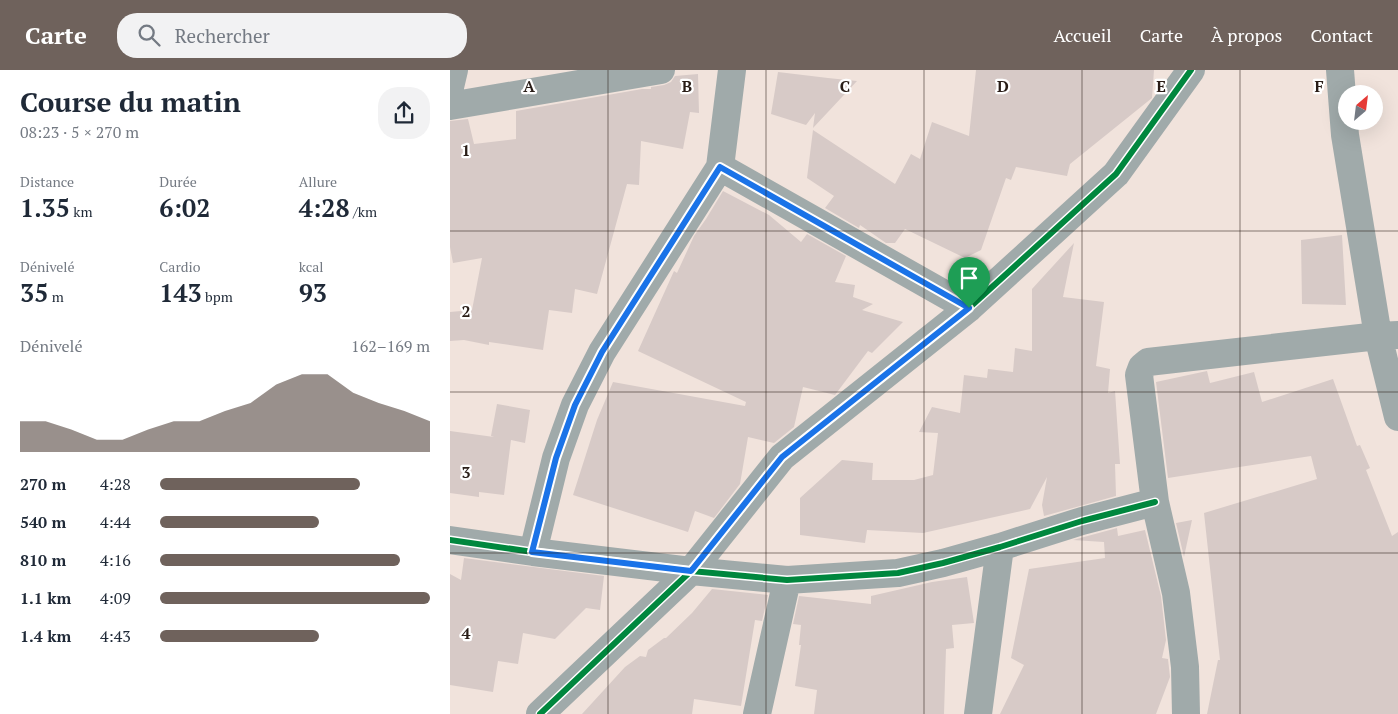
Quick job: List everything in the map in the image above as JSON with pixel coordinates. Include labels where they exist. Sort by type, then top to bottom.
[{"type":"street","points":[[450,87],[454,70]]},
{"type":"street","points":[[450,106],[661,70]]},
{"type":"street","points":[[532,552],[556,458],[575,405],[602,352],[720,167],[732,70]]},
{"type":"street","points":[[540,714],[691,571],[782,457],[969,308],[1116,174],[1191,70]]},
{"type":"street","points":[[1340,70],[1345,136],[1388,335],[1398,417]]},
{"type":"street","points":[[720,167],[969,308]]},
{"type":"street","points":[[1186,714],[1185,667],[1176,592],[1155,502],[1139,375],[1142,368],[1148,362],[1388,335]]},
{"type":"street","points":[[450,540],[691,571],[787,580],[898,573],[943,563],[1082,521],[1155,502]]},
{"type":"street","points":[[978,714],[1000,547]]},
{"type":"street","points":[[757,714],[787,580]]},
{"type":"building","points":[[976,70],[1154,70],[1152,98],[1070,164],[1067,176],[1016,167],[1011,180],[1006,178],[981,250],[965,258],[905,229],[895,243],[886,243],[860,225],[859,228],[825,208],[834,196],[807,178],[813,130],[895,184],[911,154],[920,159],[932,122],[969,136]]},
{"type":"building","points":[[778,72],[857,81],[813,128],[815,113],[806,125],[771,114]]},
{"type":"building","points":[[698,74],[699,113],[690,112],[683,149],[641,141],[639,185],[627,184],[597,294],[575,289],[572,313],[549,310],[543,350],[489,342],[489,345],[464,340],[450,341],[450,312],[472,310],[482,258],[453,263],[450,247],[450,121],[468,119],[474,144],[516,139],[516,111],[651,89],[651,87],[671,82],[675,76]]},
{"type":"building","points":[[723,191],[769,215],[801,242],[807,234],[846,256],[835,282],[855,285],[853,297],[873,304],[862,310],[903,322],[872,353],[868,351],[835,395],[803,387],[794,427],[774,443],[748,437],[740,484],[714,518],[695,511],[688,532],[573,495],[597,420],[613,382],[745,406],[746,402],[638,351],[674,271],[677,273],[694,236]]},
{"type":"building","points":[[1342,235],[1346,305],[1302,304],[1301,240]]},
{"type":"building","points":[[1074,243],[1063,297],[1104,302],[1096,366],[1110,369],[1108,393],[1115,391],[1120,464],[1115,464],[1116,496],[1044,516],[1042,505],[1047,477],[1030,509],[923,533],[867,530],[865,543],[800,535],[800,498],[842,460],[873,463],[872,480],[914,480],[933,475],[938,433],[919,432],[932,407],[960,413],[964,375],[987,378],[988,369],[1013,372],[1015,348],[1032,351],[1032,289]]},
{"type":"building","points":[[1207,371],[1210,383],[1254,372],[1262,402],[1333,379],[1357,446],[1360,445],[1370,468],[1366,470],[1392,536],[1398,532],[1398,714],[1207,714],[1218,660],[1220,660],[1204,513],[1317,479],[1311,456],[1168,478],[1156,382]]},
{"type":"building","points":[[497,404],[530,410],[525,443],[511,440],[504,495],[479,492],[479,497],[450,493],[450,431],[494,437],[491,436]]},
{"type":"building","points":[[1192,520],[1184,557],[1176,523]]},
{"type":"building","points":[[1117,528],[1118,536],[1145,530],[1161,596],[1166,640],[1162,658],[1168,659],[1170,677],[1156,714],[1000,714],[1024,665],[1011,658],[1029,569],[1105,558],[1104,542],[1073,540]]},
{"type":"building","points":[[464,558],[604,576],[600,610],[586,608],[555,639],[523,633],[518,664],[498,661],[493,692],[450,685],[450,574],[461,580]]},
{"type":"building","points":[[967,577],[974,623],[952,625],[954,648],[946,649],[944,714],[814,714],[817,690],[795,686],[801,645],[799,645],[801,625],[793,624],[799,596],[871,604],[871,596],[932,582]]},
{"type":"building","points":[[712,589],[768,595],[762,621],[755,620],[741,706],[694,699],[692,714],[582,714],[625,667],[640,656],[646,657],[648,650],[666,638],[692,613]]},
{"type":"cycle path","points":[[540,714],[691,571],[782,457],[969,308],[1116,174],[1191,70]]},
{"type":"cycle path","points":[[450,540],[691,571],[787,580],[898,573],[943,563],[1082,521],[1155,502]]},
{"type":"route","points":[[720,167],[969,308],[782,457],[691,571],[532,552],[556,458],[575,405],[602,352],[720,167]]}]
